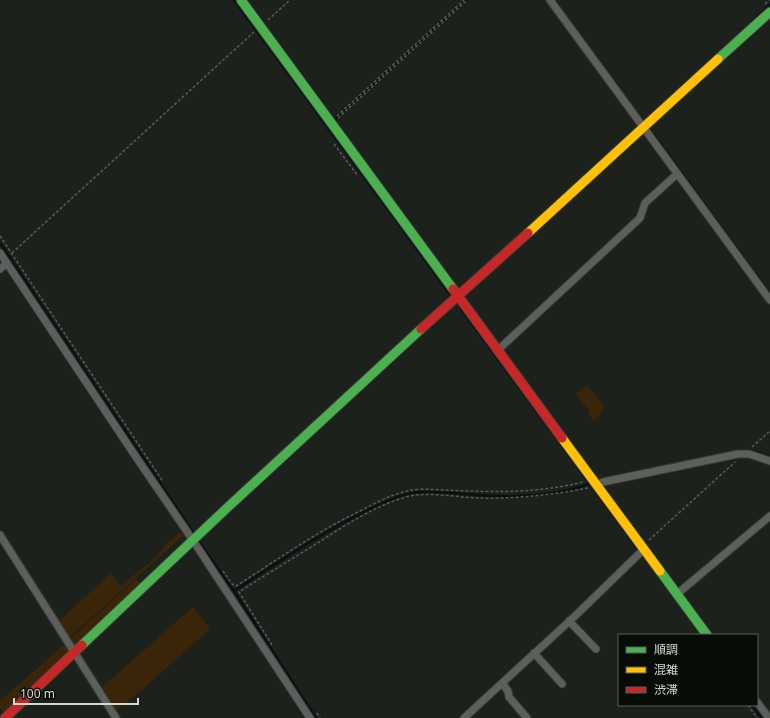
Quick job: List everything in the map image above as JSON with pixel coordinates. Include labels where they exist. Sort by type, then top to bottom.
[{"type":"street","points":[[241,0],[257,29],[330,123],[459,296],[592,483],[706,634]]},
{"type":"street","points":[[550,0],[770,300]]},
{"type":"street","points":[[5,718],[195,538],[429,321],[459,296],[770,12]]},
{"type":"street","points":[[498,350],[640,218],[645,202],[677,174]]},
{"type":"street","points":[[0,253],[195,538],[310,718]]},
{"type":"street","points":[[0,269],[7,263]]},
{"type":"street","points":[[592,483],[744,454],[770,461]]},
{"type":"street","points":[[677,594],[770,516]]},
{"type":"street","points":[[0,535],[116,718]]},
{"type":"street","points":[[467,717],[642,551]]},
{"type":"street","points":[[569,621],[596,649]]},
{"type":"street","points":[[534,653],[562,684]]},
{"type":"street","points":[[502,683],[508,691],[509,697],[527,718]]},
{"type":"street","points":[[758,703],[769,718]]},
{"type":"path","points":[[12,255],[290,0]]},
{"type":"path","points":[[330,123],[464,0]]},
{"type":"path","points":[[330,123],[467,0]]},
{"type":"path","points":[[0,236],[164,482]]},
{"type":"path","points":[[751,448],[770,431]]},
{"type":"path","points":[[642,551],[744,454]]},
{"type":"path","points":[[220,566],[232,584],[236,586],[326,528],[387,497],[404,491],[420,489],[500,493],[535,491],[592,483]]},
{"type":"path","points":[[272,645],[238,592],[359,518],[389,503],[416,495],[514,499],[547,496],[592,483]]},
{"type":"path","points":[[749,706],[757,718]]},
{"type":"path","points":[[316,711],[320,718]]},
{"type":"shaded area","points":[[587,385],[605,408],[594,421],[588,414],[590,412],[576,394]]},
{"type":"shaded area","points":[[180,532],[184,535],[69,638],[59,621],[111,573],[121,586],[156,557],[165,545]]},
{"type":"shaded area","points":[[136,579],[141,585],[75,647],[70,639]]},
{"type":"shaded area","points":[[193,607],[210,629],[142,690],[115,711],[101,688]]},
{"type":"shaded area","points":[[65,644],[69,650],[69,655],[6,714],[0,708],[0,701]]},
{"type":"waterway","points":[[234,0],[452,297],[453,296]]},
{"type":"waterway","points":[[333,121],[466,0]]},
{"type":"waterway","points":[[750,24],[770,5]]},
{"type":"waterway","points":[[654,135],[770,294]]},
{"type":"waterway","points":[[0,243],[194,534]]},
{"type":"waterway","points":[[461,309],[640,552]]},
{"type":"waterway","points":[[739,451],[751,451],[770,457]]},
{"type":"waterway","points":[[234,591],[302,547],[338,526],[401,495],[411,493],[444,492],[492,496],[521,496],[565,491],[592,483]]},
{"type":"waterway","points":[[197,539],[234,591],[316,718]]},
{"type":"waterway","points":[[753,706],[762,718]]},
{"type":"traffic: fast","points":[[241,0],[453,289]]},
{"type":"traffic: fast","points":[[718,59],[770,12]]},
{"type":"traffic: fast","points":[[82,645],[228,507],[421,329]]},
{"type":"traffic: fast","points":[[660,571],[706,634]]},
{"type":"traffic: slow","points":[[528,233],[718,59]]},
{"type":"traffic: slow","points":[[562,438],[660,571]]},
{"type":"traffic: jam","points":[[421,329],[528,233]]},
{"type":"traffic: jam","points":[[453,289],[562,438]]},
{"type":"traffic: jam","points":[[5,718],[82,645]]}]
